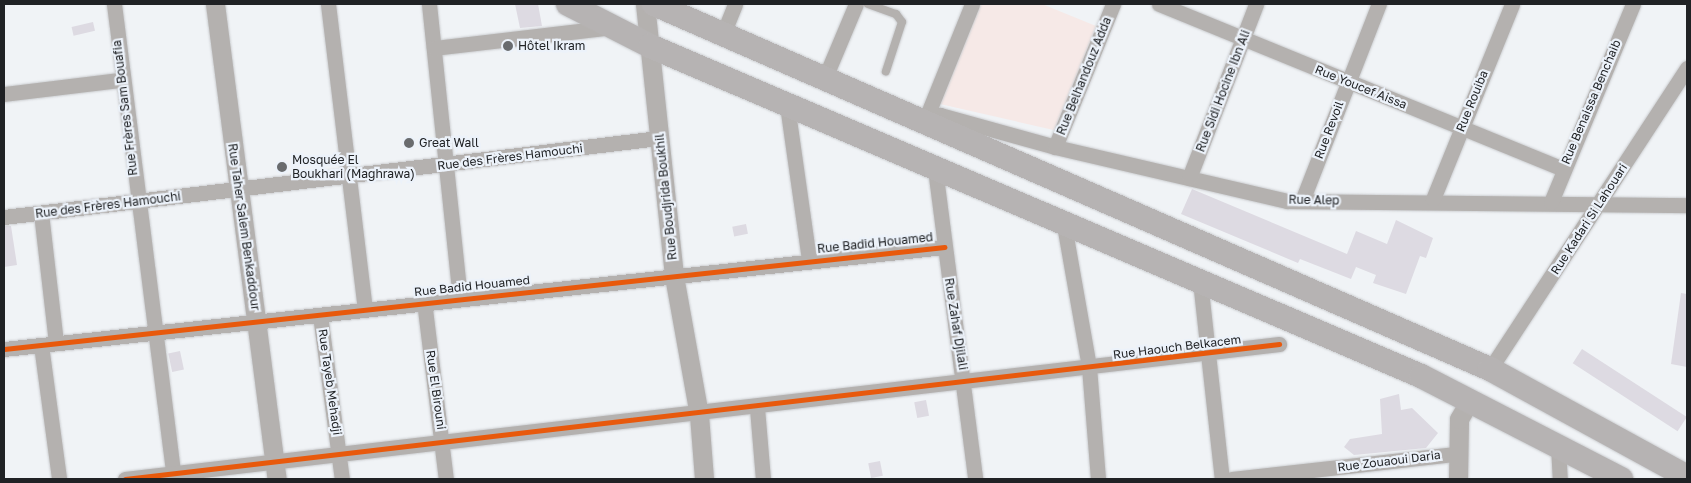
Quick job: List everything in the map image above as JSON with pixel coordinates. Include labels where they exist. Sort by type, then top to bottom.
[{"type":"main road","points":[[568,4],[650,46],[1064,225],[1200,281],[1470,400],[1622,479]]},
{"type":"main road","points":[[654,4],[824,80],[1490,369],[1687,477]]},
{"type":"street","name":"Rue Frères Sam Bouafia","points":[[114,4],[120,80],[174,477]]},
{"type":"street","name":"Rue Taher Salem Benkaddour","points":[[216,4],[237,190],[258,321],[276,471]]},
{"type":"street","points":[[328,4],[365,309]]},
{"type":"street","points":[[429,4],[448,164],[460,296]]},
{"type":"street","name":"Rue Boudjrida Boukhil","points":[[645,4],[674,276],[699,415],[704,479]]},
{"type":"street","points":[[723,34],[735,4]]},
{"type":"street","points":[[824,80],[856,4]]},
{"type":"street","points":[[924,123],[972,4]]},
{"type":"street","name":"Rue Belhandouz Adda","points":[[1055,148],[1113,4]]},
{"type":"street","name":"Rue Youcef Aissa","points":[[1159,4],[1563,169]]},
{"type":"street","name":"Rue Sidi Hocine Ibn Ali","points":[[1189,178],[1256,4]]},
{"type":"street","name":"Rue Revoil","points":[[1302,201],[1379,4]]},
{"type":"street","name":"Rue Rouiba","points":[[1433,199],[1512,4]]},
{"type":"street","name":"Rue Benaissa Benchaib","points":[[1551,202],[1563,169],[1633,4]]},
{"type":"street","points":[[434,48],[612,27]]},
{"type":"street","name":"Rue Kadari Si Lahouari","points":[[1490,369],[1687,68]]},
{"type":"street","points":[[4,94],[120,80]]},
{"type":"street","points":[[787,105],[809,260]]},
{"type":"street","name":"Rue Alep","points":[[924,123],[940,115],[1055,148],[1302,201],[1433,199],[1687,206]]},
{"type":"street","name":"Rue des Frères Hamouchi","points":[[4,217],[136,200],[348,178],[659,138]]},
{"type":"street","name":"Rue Zahaf Djilali","points":[[935,169],[944,246],[965,383],[975,479]]},
{"type":"street","points":[[41,213],[48,344],[59,479]]},
{"type":"street","points":[[1064,225],[1089,367],[1098,479]]},
{"type":"street","name":"Rue Badid Houamed","points":[[4,349],[320,315],[460,296],[674,276],[944,246]]},
{"type":"street","points":[[1200,281],[1211,354],[1222,479]]},
{"type":"street","name":"Rue El Birouni","points":[[424,301],[446,479]]},
{"type":"street","name":"Rue Tayeb Mehadji","points":[[320,315],[342,479]]},
{"type":"street","name":"Rue Haouch Belkacem","points":[[124,479],[276,471],[340,455],[699,415],[1089,367],[1211,354],[1278,344]]},
{"type":"street","points":[[1458,479],[1456,454],[1459,419],[1470,400]]},
{"type":"street","points":[[757,408],[763,479]]},
{"type":"street","points":[[1558,445],[1560,479]]},
{"type":"street","name":"Rue Zouaoui Daria","points":[[1232,479],[1456,454]]},
{"type":"lane","points":[[868,4],[896,14],[902,22],[886,71]]},
{"type":"shaded area","points":[[978,4],[1042,4],[1096,26],[1058,131],[940,104]]},
{"type":"building","points":[[515,4],[538,4],[542,26],[520,28]]},
{"type":"building","points":[[93,22],[95,31],[74,36],[72,27]]},
{"type":"building","points":[[1192,189],[1347,254],[1356,231],[1387,244],[1396,220],[1433,238],[1426,258],[1420,256],[1406,294],[1373,283],[1376,275],[1356,267],[1351,279],[1300,259],[1298,263],[1181,214]]},
{"type":"building","points":[[746,224],[748,234],[734,236],[732,227]]},
{"type":"building","points":[[4,226],[11,226],[17,265],[4,267]]},
{"type":"building","points":[[1681,293],[1687,294],[1687,367],[1671,364]]},
{"type":"building","points":[[1582,349],[1687,417],[1678,431],[1573,363]]},
{"type":"building","points":[[180,351],[184,370],[172,372],[168,353]]},
{"type":"building","points":[[1399,394],[1401,410],[1412,408],[1438,433],[1426,448],[1354,455],[1344,447],[1350,439],[1382,434],[1380,399]]},
{"type":"building","points":[[926,400],[929,416],[917,418],[914,402]]},
{"type":"building","points":[[880,461],[883,476],[871,478],[868,463]]},
{"type":"cycle path","points":[[4,349],[944,247]]},
{"type":"cycle path","points":[[125,479],[1279,344]]},
{"type":"place","name":"Hôtel Ikram","points":[[508,46]]},
{"type":"place","name":"Great Wall","points":[[409,143]]},
{"type":"place","name":"Mosquée El Boukhari (Maghrawa)","points":[[282,167]]}]
